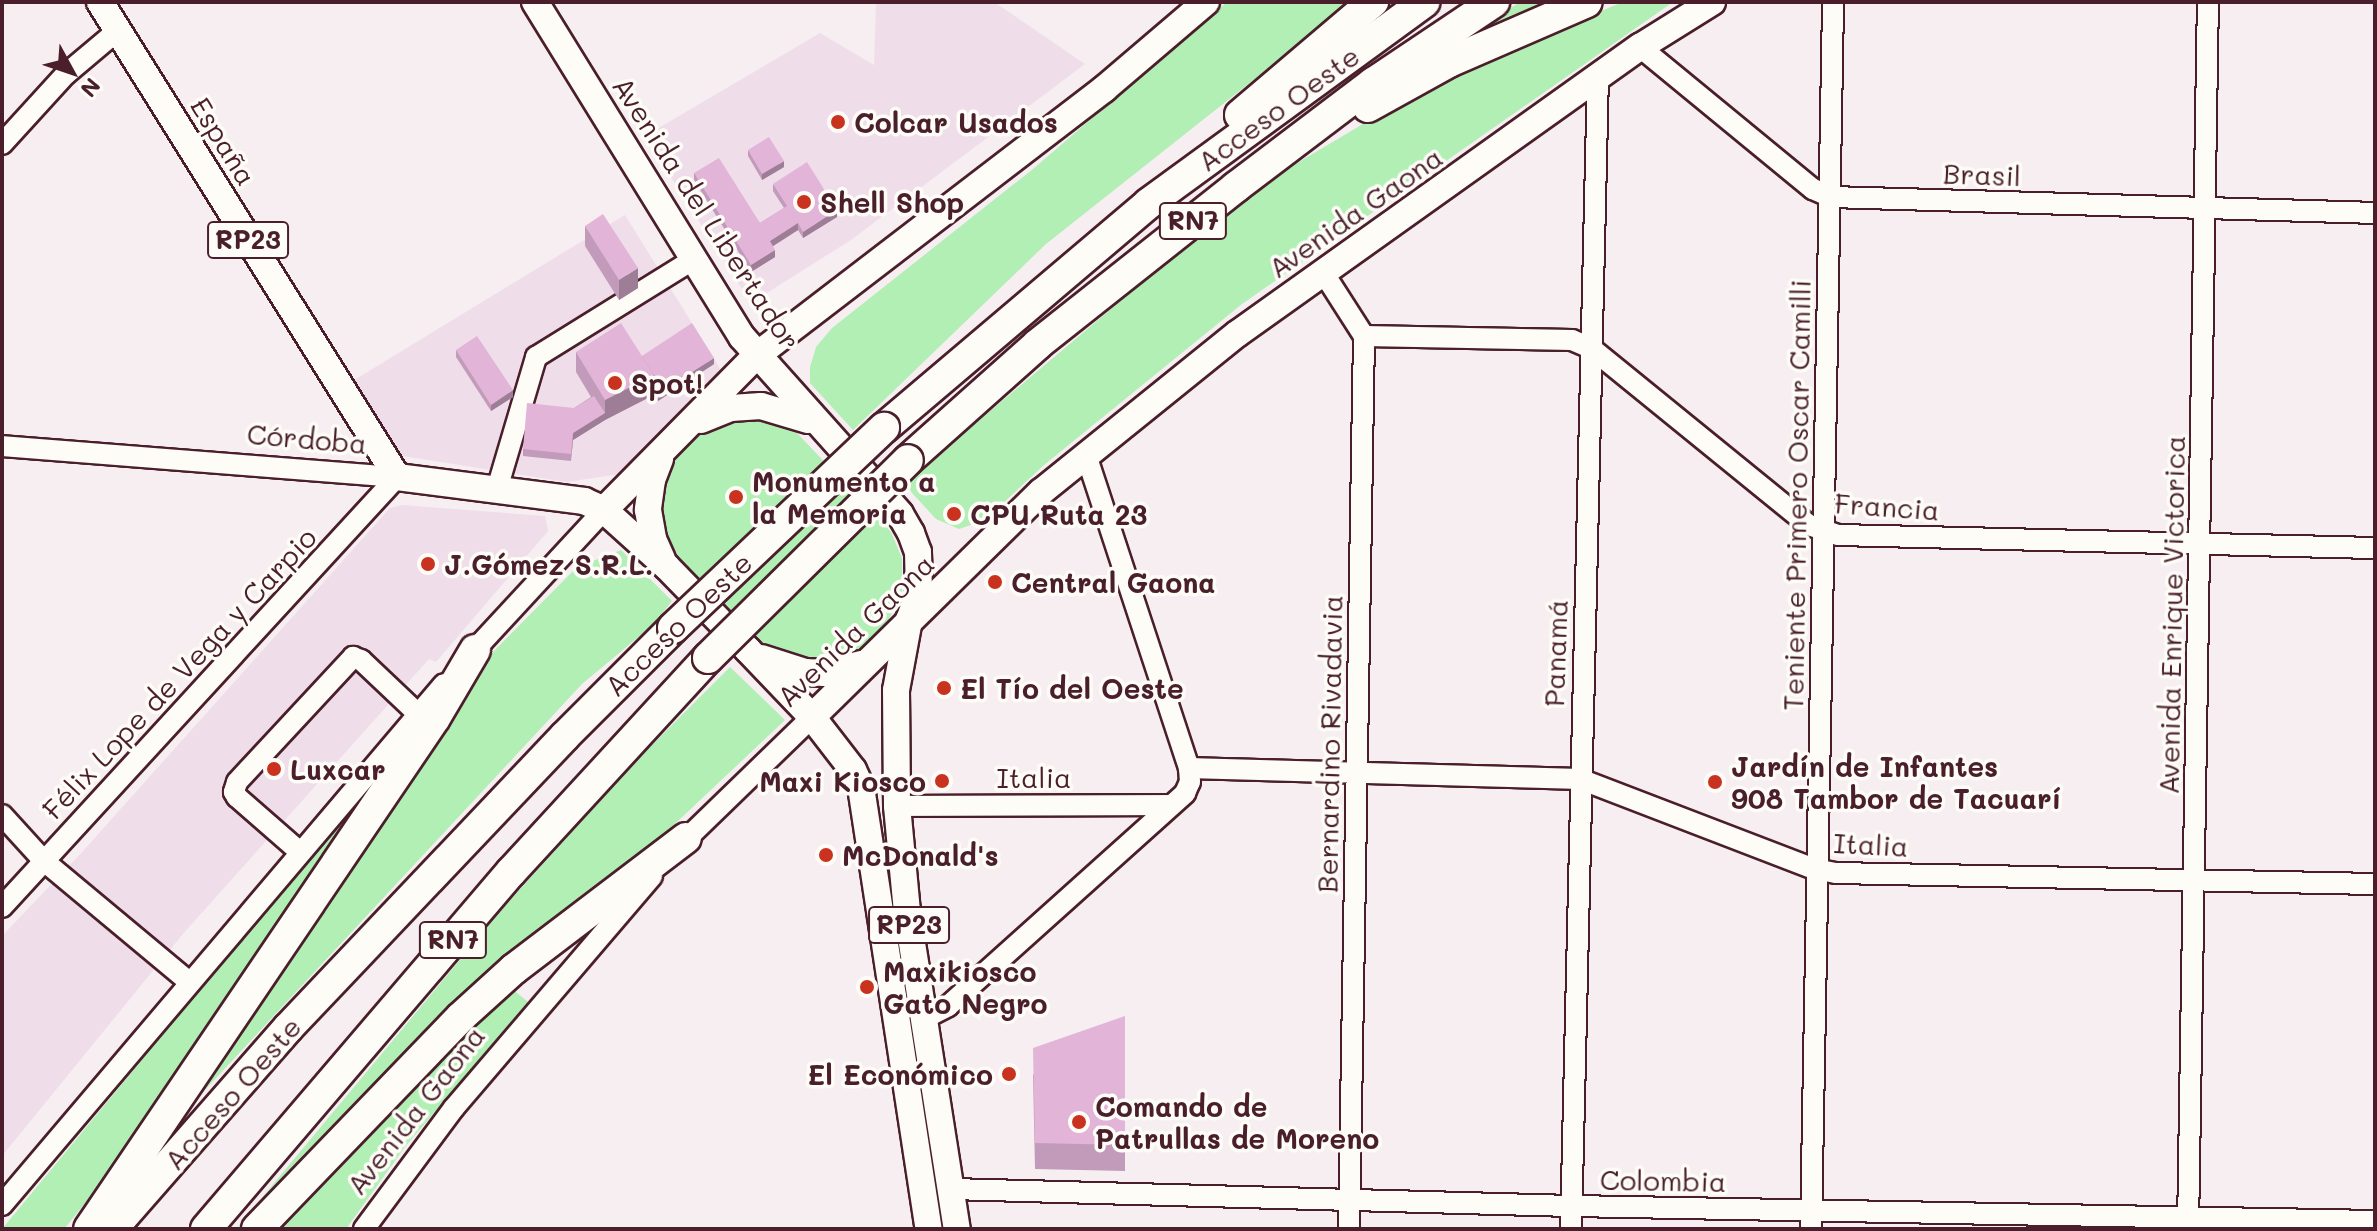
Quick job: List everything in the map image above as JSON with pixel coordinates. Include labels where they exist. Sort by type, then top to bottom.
[{"type":"highway","points":[[1149,203],[1270,87],[1373,2]]},
{"type":"highway","name":"Acceso Oeste","points":[[112,1229],[288,1028],[565,736],[673,628],[884,428],[1149,203],[1425,2]]},
{"type":"highway","name":"Acceso Oeste","points":[[206,1229],[511,872],[708,658],[908,460],[1038,344],[1236,187],[1373,83],[1494,2]]},
{"type":"highway","points":[[1236,187],[1449,62],[1587,2]]},
{"type":"highway","points":[[89,1229],[435,718],[475,650]]},
{"type":"highway","points":[[257,1229],[461,1017],[514,969],[686,838]]},
{"type":"main road","name":"España","points":[[100,2],[397,477]]},
{"type":"main road","name":"Avenida del Libertador","points":[[535,2],[756,356],[900,514],[918,552],[919,594],[909,620],[896,690],[897,806],[907,911],[957,1229]]},
{"type":"main road","points":[[604,510],[689,428],[756,356],[1104,89],[1206,2]]},
{"type":"main road","name":"Avenida Gaona","points":[[812,717],[1041,492],[1237,334],[1640,47],[1712,2]]},
{"type":"main road","points":[[689,428],[731,408],[761,406],[791,412],[818,425]]},
{"type":"main road","points":[[663,453],[652,480],[648,510],[653,539],[666,566]]},
{"type":"main road","name":"Córdoba","points":[[397,477],[584,501],[604,510]]},
{"type":"main road","name":"RP23","points":[[604,510],[666,566],[812,717],[838,748],[861,787],[929,1229]]},
{"type":"main road","points":[[748,650],[775,665],[805,672],[836,671],[865,663]]},
{"type":"street","name":"Teniente Primero Oscar Camilli","points":[[1811,1220],[1833,2]]},
{"type":"street","name":"Avenida Enrique Victorica","points":[[2188,1223],[2208,2]]},
{"type":"street","points":[[2,144],[66,74],[117,31]]},
{"type":"street","name":"Brasil","points":[[1640,47],[1813,189],[1831,197],[2375,213]]},
{"type":"street","name":"Panamá","points":[[1571,1229],[1598,79]]},
{"type":"street","points":[[497,489],[536,357],[694,259]]},
{"type":"street","points":[[1323,272],[1364,336]]},
{"type":"street","name":"Francia","points":[[1364,336],[1572,340],[1591,348],[1809,525],[1838,535],[2375,548]]},
{"type":"street","name":"Bernardino Rivadavia","points":[[1349,1229],[1364,336]]},
{"type":"street","name":"Córdoba","points":[[2,446],[397,477]]},
{"type":"street","points":[[923,1019],[948,1006],[1185,793],[1190,782],[1189,768],[1087,457]]},
{"type":"street","name":"Félix Lope de Vega y Carpio","points":[[2,907],[397,477]]},
{"type":"street","points":[[2,1205],[417,713],[604,510]]},
{"type":"street","points":[[300,852],[237,797],[234,792],[237,782],[353,657],[361,660],[417,713]]},
{"type":"street","name":"Avenida Gaona","points":[[364,1229],[454,1108],[527,1019],[686,838],[812,717]]},
{"type":"street","name":"Italia","points":[[1189,768],[1580,779],[1815,869],[1836,873],[2375,884]]},
{"type":"street","name":"Italia","points":[[897,806],[1171,805]]},
{"type":"street","points":[[2,815],[44,861],[189,982]]},
{"type":"street","name":"Colombia","points":[[951,1189],[1572,1206],[1811,1220],[2375,1221]]},
{"type":"shaded area","name":"Colcar Usados","points":[[876,2],[994,2],[1085,64],[851,240],[759,298],[745,294],[645,136],[820,33],[874,65]]},
{"type":"shaded area","points":[[625,215],[721,370],[620,474],[567,482],[396,455],[351,382]]},
{"type":"shaded area","points":[[402,505],[545,516],[548,531],[436,662],[429,659],[182,935],[2,1156],[2,936],[83,851],[390,508]]},
{"type":"green space","points":[[1227,2],[1352,2],[1046,244],[853,430],[810,383],[810,367],[816,347],[832,328],[1033,169]]},
{"type":"green space","points":[[1520,2],[1556,2],[1465,43],[1463,39]]},
{"type":"green space","points":[[1623,2],[1673,2],[1242,304],[1044,465],[985,520],[959,529],[936,519],[905,483],[1232,207],[1282,172],[1363,124],[1545,34]]},
{"type":"green space","points":[[738,415],[775,421],[797,433],[891,532],[902,558],[902,591],[884,630],[863,653],[832,666],[763,652],[666,553],[657,480],[685,438]]},
{"type":"green space","points":[[621,550],[672,601],[654,624],[582,684],[191,1105],[456,696],[493,652],[577,567]]},
{"type":"green space","points":[[730,667],[785,720],[246,1229],[236,1229],[503,908],[638,759]]},
{"type":"green space","points":[[381,771],[128,1151],[64,1229],[2,1229]]},
{"type":"green space","points":[[511,988],[528,1002],[405,1147],[346,1229],[273,1229],[477,1013]]},
{"type":"building","points":[[769,137],[784,161],[762,174],[748,150]]},
{"type":"building","points":[[719,158],[760,223],[787,206],[773,184],[807,162],[837,210],[803,232],[798,223],[770,241],[775,250],[751,265],[694,173]]},
{"type":"building","points":[[603,214],[638,268],[619,280],[585,226]]},
{"type":"building","points":[[621,323],[654,375],[605,400],[576,352]]},
{"type":"building","points":[[692,323],[714,358],[658,394],[654,388],[654,375],[642,356]]},
{"type":"building","points":[[477,336],[513,390],[491,405],[456,350]]},
{"type":"building","points":[[594,396],[605,413],[573,433],[571,454],[523,449],[527,403],[574,408]]},
{"type":"building","name":"Comando de Patrullas de Moreno","points":[[1125,1016],[1125,1145],[1035,1143],[1033,1048]]},
{"type":"place","name":"Colcar Usados","points":[[838,122]]},
{"type":"place","name":"Shell Shop","points":[[804,202]]},
{"type":"place","name":"Spot!","points":[[615,383]]},
{"type":"place","name":"Monumento a la Memoria","points":[[736,497]]},
{"type":"place","name":"CPU Ruta 23","points":[[954,514]]},
{"type":"place","name":"J.Gómez S.R.L.","points":[[428,564]]},
{"type":"place","name":"Central Gaona","points":[[995,582]]},
{"type":"place","name":"El Tío del Oeste","points":[[944,688]]},
{"type":"place","name":"Luxcar","points":[[274,769]]},
{"type":"place","name":"Maxi Kiosco","points":[[942,781]]},
{"type":"place","name":"Jardín de Infantes 908 Tambor de Tacuarí","points":[[1715,782]]},
{"type":"place","name":"McDonald's","points":[[826,855]]},
{"type":"place","name":"Maxikiosco Gato Negro","points":[[867,987]]},
{"type":"place","name":"El Económico","points":[[1009,1074]]},
{"type":"place","name":"Comando de Patrullas de Moreno","points":[[1079,1122]]}]
